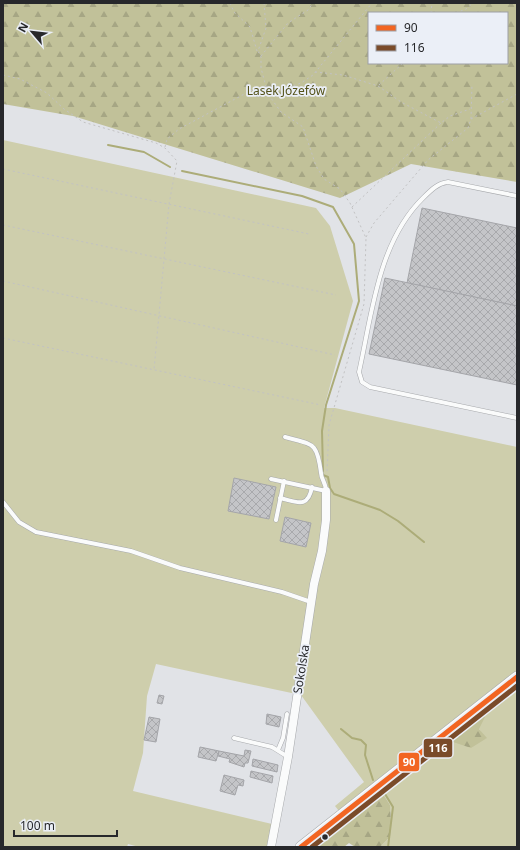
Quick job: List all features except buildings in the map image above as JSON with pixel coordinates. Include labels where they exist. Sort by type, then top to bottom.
[{"type":"street","name":"Sokolska","points":[[271,847],[288,757],[326,520],[326,490]]},
{"type":"street","points":[[302,846],[517,677]]},
{"type":"lane","points":[[517,196],[448,182],[437,185],[417,204],[394,239],[380,275],[359,372],[362,382],[370,387],[517,418]]},
{"type":"lane","points":[[271,478],[326,490],[324,480],[321,475],[319,457],[312,445],[285,437]]},
{"type":"lane","points":[[276,520],[284,481]]},
{"type":"lane","points":[[280,498],[300,502],[307,501],[312,488]]},
{"type":"lane","points":[[3,502],[19,522],[36,532],[131,551],[180,568],[288,593],[312,602]]},
{"type":"lane","points":[[278,750],[283,738],[287,714]]},
{"type":"lane","points":[[234,738],[272,747],[288,757]]},
{"type":"path","points":[[230,3],[234,12],[250,27],[261,57],[261,68],[268,94],[281,112],[303,127],[316,166],[324,178],[340,189],[351,207],[366,238]]},
{"type":"path","points":[[258,51],[266,28],[264,3]]},
{"type":"path","points":[[261,57],[288,23],[308,10],[313,3]]},
{"type":"path","points":[[165,148],[167,139],[179,129],[224,104],[265,86],[281,90],[301,83],[315,72],[372,3]]},
{"type":"path","points":[[458,12],[466,9],[473,3]]},
{"type":"path","points":[[378,86],[402,64]]},
{"type":"path","points":[[315,72],[343,75],[378,86],[401,102],[441,123]]},
{"type":"path","points":[[3,75],[20,79],[47,93],[64,109],[83,122],[156,143],[165,148],[177,161],[169,204],[154,370]]},
{"type":"path","points":[[324,480],[327,477],[329,425],[364,304],[366,238],[374,223],[394,202],[402,188],[428,160],[468,128],[471,119],[472,84]]},
{"type":"path","points":[[471,119],[517,94]]},
{"type":"path","points":[[351,207],[441,123],[450,116],[471,109]]},
{"type":"path","points":[[3,169],[309,234]]},
{"type":"path","points":[[3,225],[336,295]]},
{"type":"path","points":[[3,281],[335,355]]},
{"type":"path","points":[[3,338],[321,405]]},
{"type":"green space","name":"Lasek Józefów","points":[[3,3],[517,3],[517,182],[411,164],[340,198],[73,116],[3,104]]},
{"type":"green space","points":[[3,140],[316,208],[330,226],[353,301],[324,408],[335,408],[517,447],[517,671],[339,811],[335,806],[364,782],[301,695],[156,664],[147,696],[143,753],[133,791],[272,824],[267,847],[139,847],[128,844],[127,847],[3,847]]},
{"type":"green space","points":[[517,681],[517,847],[380,847],[390,837],[391,821],[390,805],[380,789],[446,737],[486,739],[479,729],[479,711]]},
{"type":"green space","points":[[479,711],[485,717],[479,729],[487,738],[471,748],[450,741],[446,737]]},
{"type":"green space","points":[[380,789],[390,805],[391,821],[390,837],[380,847],[355,847],[349,843],[344,847],[308,847],[329,832],[330,829]]},
{"type":"waterway","points":[[108,145],[144,152],[170,167]]},
{"type":"waterway","points":[[182,171],[302,196],[333,207],[354,244],[359,301],[326,405],[322,431],[323,471]]},
{"type":"waterway","points":[[323,475],[328,477],[330,488],[334,494],[380,510],[398,521],[424,542]]},
{"type":"waterway","points":[[341,729],[352,738],[361,740],[366,745],[365,755],[373,780]]},
{"type":"waterway","points":[[382,789],[393,807],[388,847]]},
{"type":"transit line","name":"90","points":[[301,847],[517,677]]},
{"type":"transit line","name":"116","points":[[312,847],[517,686]]}]
